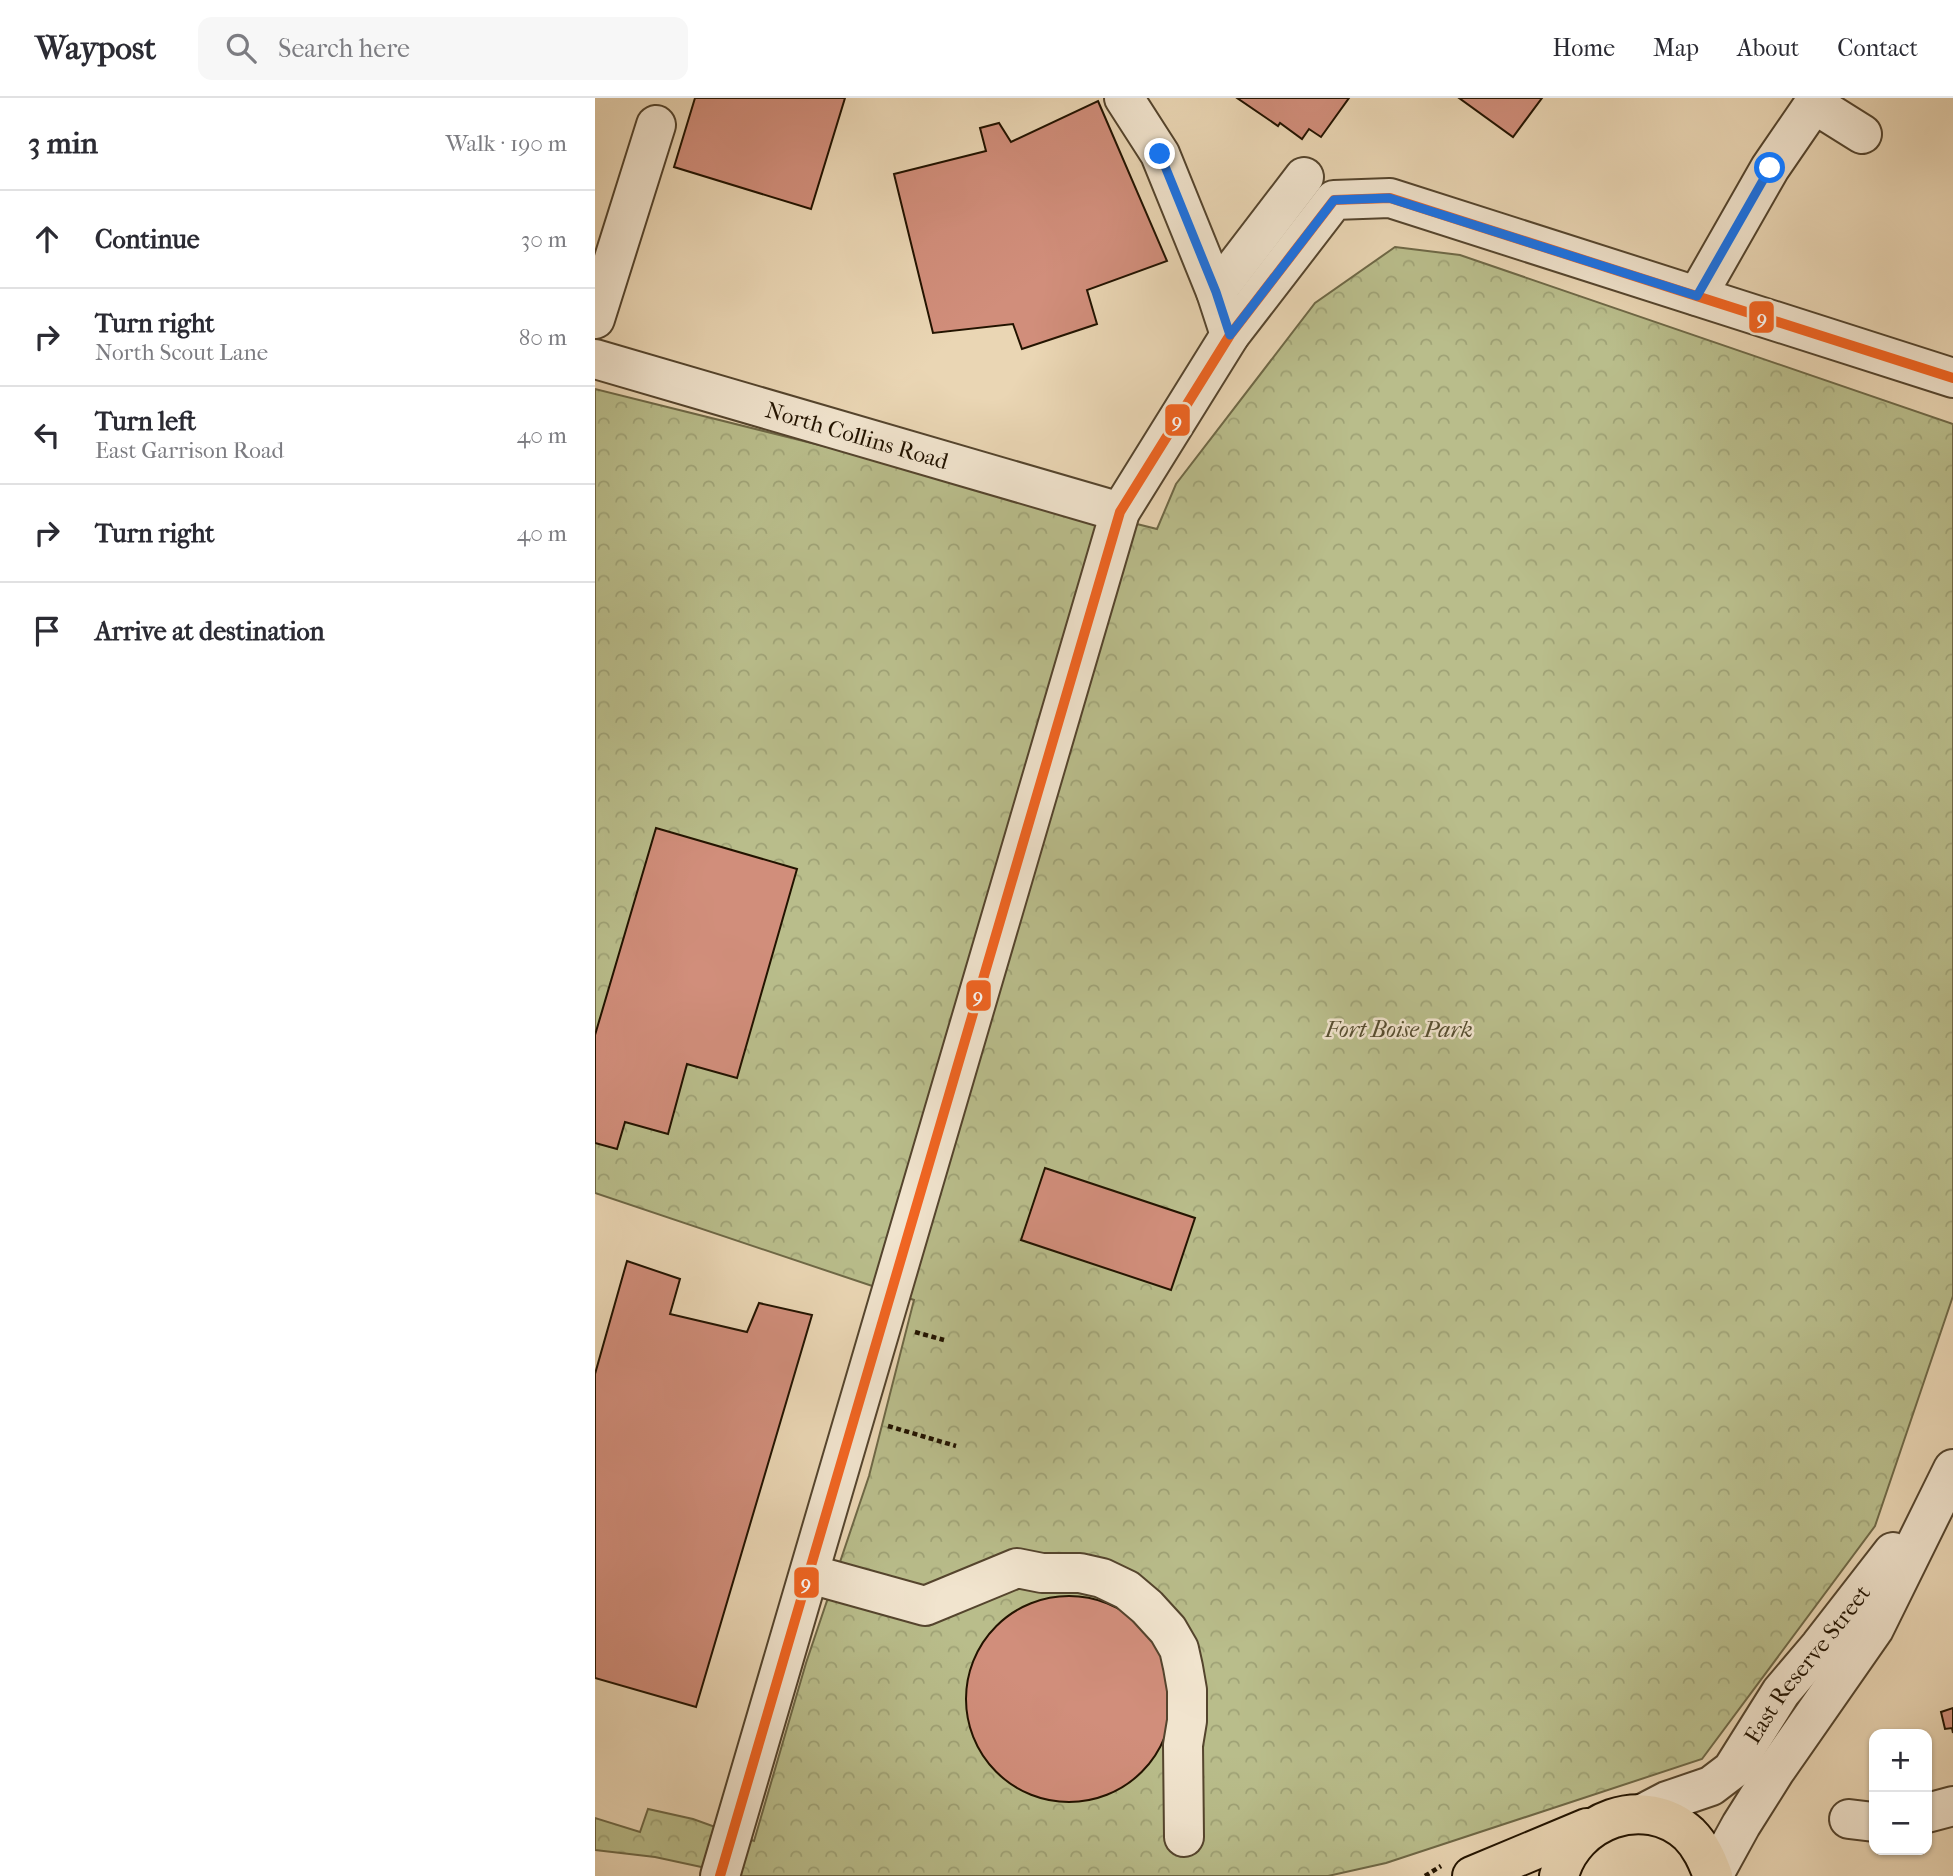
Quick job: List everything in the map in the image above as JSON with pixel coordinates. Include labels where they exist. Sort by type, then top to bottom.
[{"type":"main road","points":[[1472,1876],[1618,1815],[1642,1814],[1667,1820],[1688,1833],[1704,1852],[1713,1876]]},
{"type":"main road","points":[[1559,1876],[1563,1862],[1576,1841],[1595,1825]]},
{"type":"street","points":[[1124,98],[1160,154],[1216,292],[1230,335]]},
{"type":"street","points":[[1697,296],[1770,168],[1816,101],[1862,134]]},
{"type":"street","points":[[595,319],[656,125]]},
{"type":"street","points":[[1216,292],[1304,177]]},
{"type":"street","points":[[720,1876],[1120,512],[1230,335],[1334,200],[1389,198],[1953,378]]},
{"type":"street","name":"North Collins Road","points":[[595,359],[1120,512]]},
{"type":"street","name":"East Reserve Street","points":[[1642,1814],[1667,1801],[1711,1786],[1732,1770],[1781,1692],[1820,1646],[1951,1475]]},
{"type":"street","name":"East Reserve Street","points":[[1713,1876],[1775,1771],[1874,1629],[1951,1475]]},
{"type":"street","points":[[810,1574],[925,1606],[1017,1568],[1042,1573],[1080,1573],[1102,1578],[1127,1590],[1168,1630],[1179,1649],[1187,1690],[1187,1721],[1183,1745],[1184,1837]]},
{"type":"street","points":[[1932,1812],[1953,1806]]},
{"type":"path","points":[[907,1330],[944,1340]]},
{"type":"path","points":[[880,1424],[956,1446]]},
{"type":"green space","name":"Fort Boise Park","points":[[1395,247],[1460,255],[1953,424],[1953,1296],[1875,1526],[1702,1759],[1386,1863],[1328,1876],[743,1876],[655,1857],[595,1850],[595,1818],[640,1832],[648,1809],[693,1819],[754,1841],[806,1663],[869,1476],[914,1300],[595,1193],[595,389],[1157,529],[1176,484],[1315,303]]},
{"type":"building","points":[[695,98],[845,98],[811,209],[674,167]]},
{"type":"building","points":[[1237,98],[1349,98],[1321,137],[1309,129],[1302,139]]},
{"type":"building","points":[[1459,98],[1542,98],[1513,137]]},
{"type":"building","points":[[1098,101],[1167,261],[1087,290],[1097,324],[1022,349],[1013,324],[933,333],[894,174],[986,151],[980,128],[999,123],[1011,142]]},
{"type":"building","points":[[656,828],[797,869],[737,1078],[687,1064],[668,1134],[625,1122],[617,1149],[595,1143],[595,1035]]},
{"type":"building","points":[[1045,1168],[1195,1218],[1171,1290],[1021,1240]]},
{"type":"building","points":[[627,1261],[680,1279],[670,1314],[747,1332],[759,1303],[812,1315],[696,1707],[595,1678],[595,1374]]},
{"type":"building","points":[[1069,1596],[1108,1604],[1126,1613],[1142,1626],[1155,1642],[1164,1660],[1172,1699],[1164,1738],[1155,1756],[1142,1772],[1126,1785],[1108,1794],[1069,1802],[1030,1794],[1012,1785],[996,1772],[983,1756],[974,1738],[966,1699],[974,1660],[983,1642],[996,1626],[1012,1613],[1030,1604]]},
{"type":"building","points":[[1953,1708],[1953,1733],[1952,1728],[1945,1729],[1941,1712]]},
{"type":"transit line","name":"9","points":[[720,1876],[1120,512],[1230,335],[1334,200],[1390,198],[1953,378]]},
{"type":"route","points":[[1160,154],[1216,292],[1230,335],[1334,200],[1389,198],[1697,296],[1770,168]]}]
